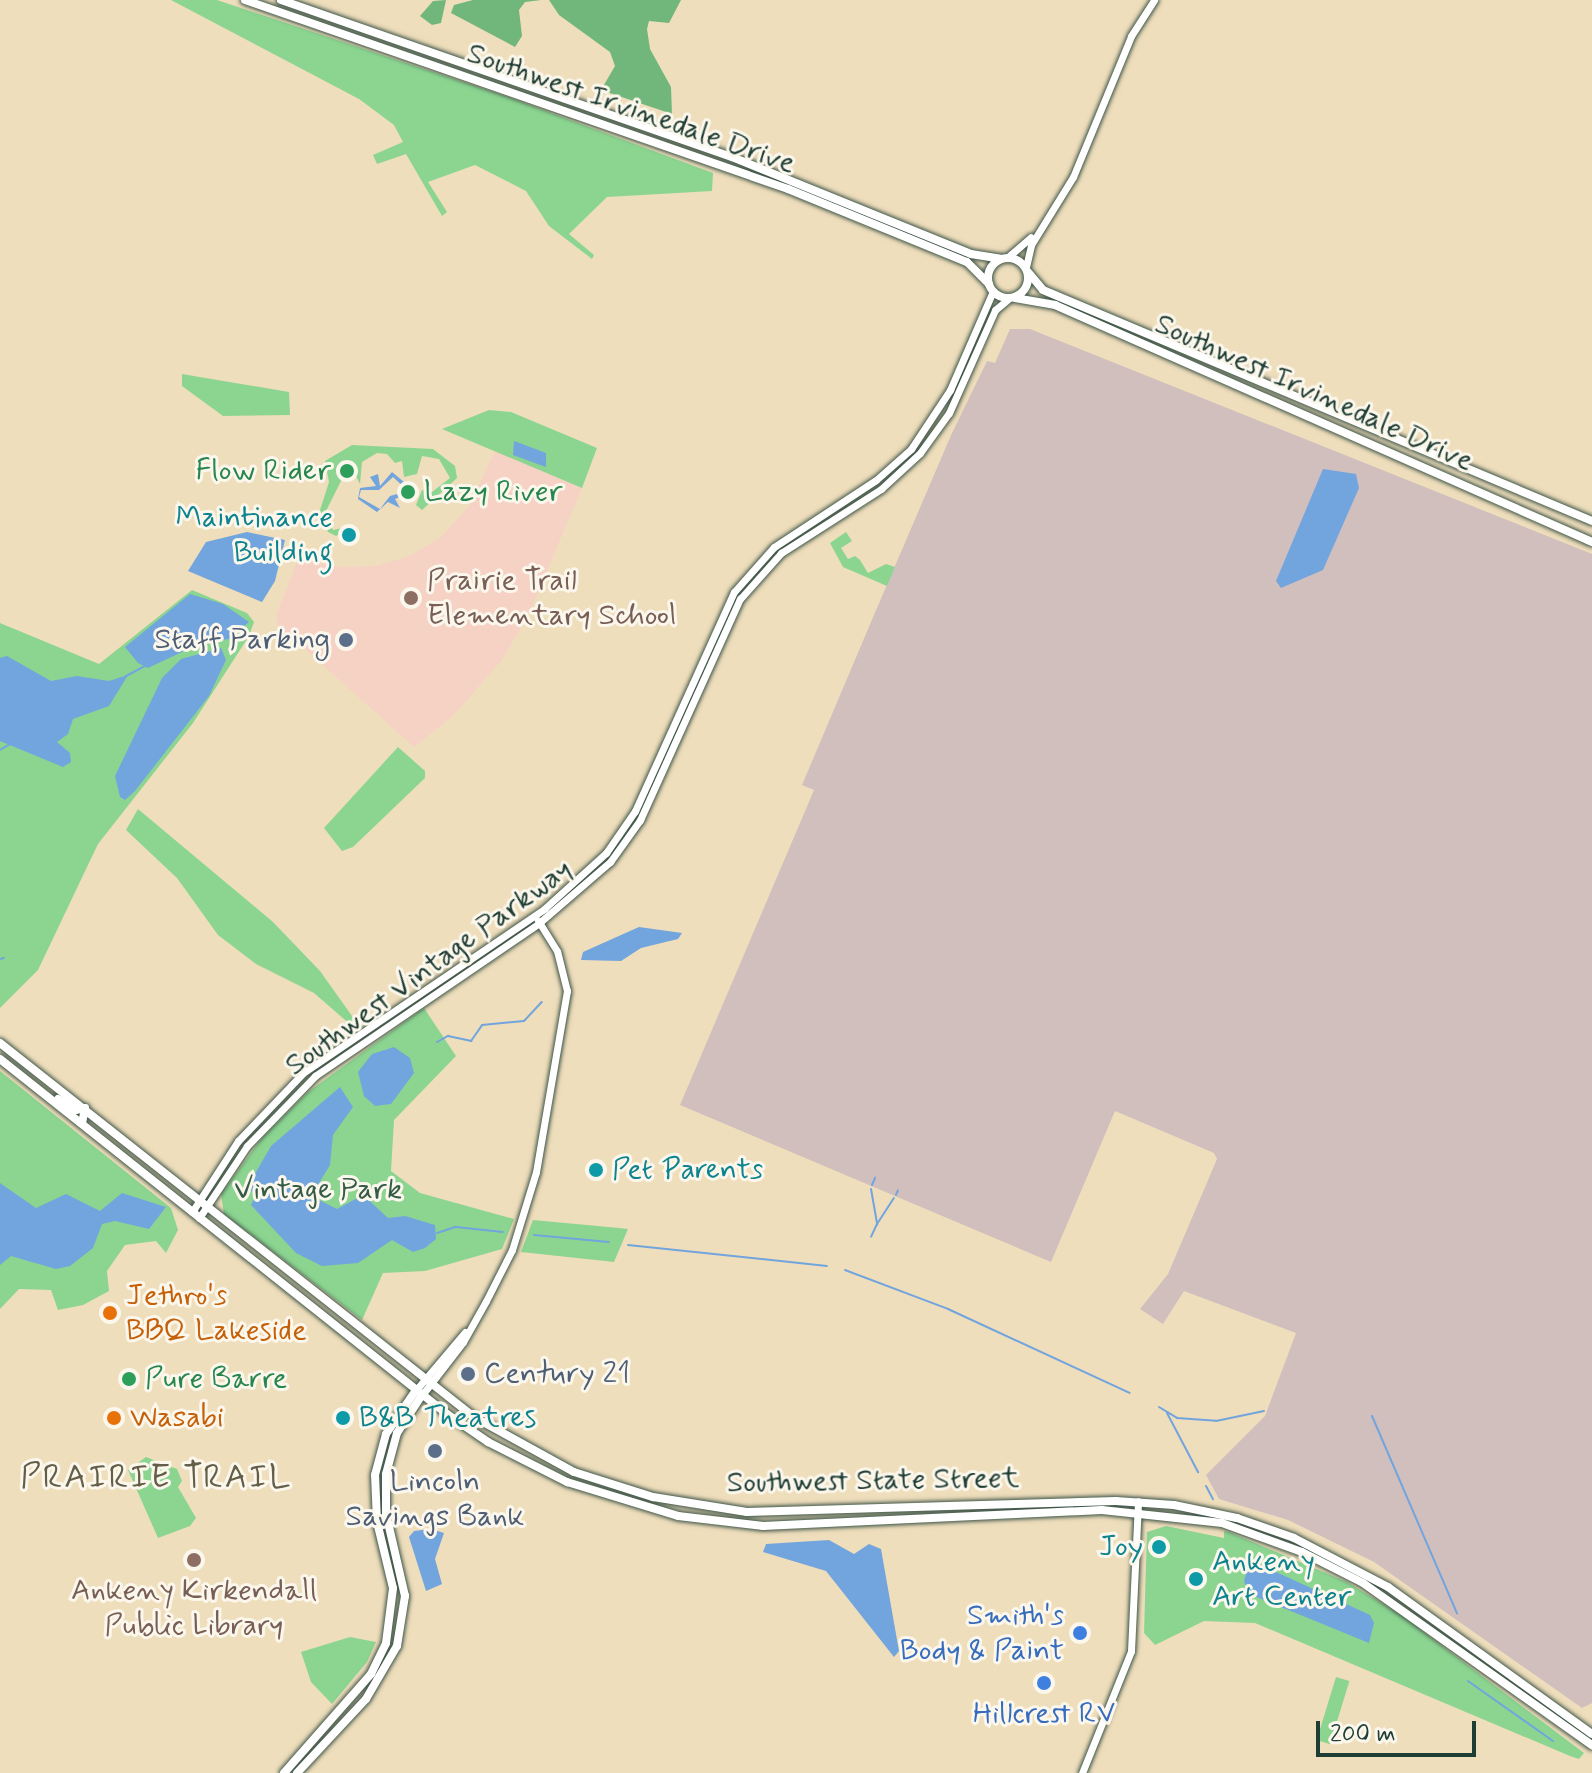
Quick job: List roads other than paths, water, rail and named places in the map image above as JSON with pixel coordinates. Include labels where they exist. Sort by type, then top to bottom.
[{"type":"main road","name":"Southwest Irvinedale Drive","points":[[245,0],[806,196],[967,262],[991,288],[1011,298],[1055,305],[1592,542]]},
{"type":"main road","name":"Southwest Irvinedale Drive","points":[[281,0],[796,181],[971,254],[1004,258],[1027,269],[1043,290],[1592,521]]},
{"type":"main road","points":[[440,68],[444,57]]},
{"type":"main road","points":[[991,288],[991,266],[1004,258]]},
{"type":"main road","points":[[1011,298],[1027,287],[1027,269]]},
{"type":"main road","name":"Southwest State Street","points":[[0,1043],[428,1382],[499,1434],[561,1466],[627,1490],[708,1508],[775,1513],[1138,1506],[1237,1518],[1337,1557],[1412,1602],[1592,1734]]},
{"type":"main road","name":"Southwest State Street","points":[[0,1059],[465,1427],[542,1471],[594,1493],[678,1516],[789,1526],[1138,1506],[1230,1526],[1346,1574],[1411,1614],[1592,1745]]},
{"type":"main road","points":[[26,1079],[76,1110],[85,1108],[82,1124]]},
{"type":"main road","points":[[284,1773],[371,1674],[386,1643],[393,1588],[377,1522],[375,1475],[386,1434],[419,1392]]},
{"type":"main road","points":[[297,1773],[371,1692],[399,1637],[405,1596],[386,1514],[386,1474],[397,1433],[419,1392]]},
{"type":"street","points":[[1027,269],[1031,245],[1073,177],[1131,36],[1154,0]]},
{"type":"street","points":[[1004,258],[1049,217]]},
{"type":"street","name":"Southwest Vintage Parkway","points":[[195,1215],[247,1129],[303,1073],[534,916],[576,884],[632,816],[734,592],[774,547],[876,480],[911,449],[945,400],[991,288]]},
{"type":"street","name":"Southwest Vintage Parkway","points":[[202,1203],[255,1136],[315,1076],[539,923],[610,862],[640,820],[722,632],[759,572],[807,533],[881,489],[920,453],[954,404],[995,310],[1011,298]]},
{"type":"street","points":[[419,1392],[471,1324],[524,1215],[563,1026],[566,977],[534,916]]},
{"type":"street","points":[[1082,1773],[1131,1651],[1138,1506]]},
{"type":"water","points":[[514,441],[546,453],[546,467],[513,455]]},
{"type":"water","points":[[1323,469],[1356,474],[1359,488],[1323,570],[1281,588],[1276,581]]},
{"type":"water","name":"Lazy River","points":[[392,472],[410,487],[408,494],[395,499],[400,508],[388,502],[377,512],[358,499],[360,488],[376,486],[370,477],[378,474],[380,486]],"holes":[[[393,477],[408,491],[390,496],[380,509],[359,497],[361,490],[379,490]]]},
{"type":"water","points":[[247,532],[285,540],[275,581],[262,602],[188,571],[206,542]]},
{"type":"water","points":[[190,594],[223,604],[249,622],[229,639],[201,643],[148,668],[138,663],[125,647]]},
{"type":"water","points":[[221,648],[226,660],[209,696],[135,791],[125,800],[120,797],[115,776],[162,678],[181,659]]},
{"type":"water","points":[[7,656],[51,681],[77,676],[109,681],[128,675],[109,706],[73,719],[68,734],[57,742],[70,753],[71,762],[63,767],[0,741],[0,658]]},
{"type":"water","points":[[639,927],[682,933],[678,939],[641,948],[621,961],[581,960],[583,952]]},
{"type":"water","points":[[394,1047],[410,1058],[414,1073],[391,1104],[375,1106],[364,1096],[358,1072],[372,1054]]},
{"type":"water","points":[[340,1087],[353,1107],[333,1135],[330,1165],[311,1196],[337,1209],[363,1195],[388,1218],[405,1216],[435,1225],[436,1239],[425,1248],[413,1252],[392,1240],[358,1263],[322,1266],[296,1253],[251,1205],[255,1196],[248,1186],[271,1146]]},
{"type":"water","points":[[0,1183],[36,1208],[66,1194],[100,1211],[122,1193],[166,1207],[149,1229],[115,1221],[102,1224],[93,1248],[70,1266],[56,1269],[11,1256],[0,1265]]},
{"type":"water","points":[[431,1529],[444,1533],[435,1559],[442,1584],[426,1591],[409,1537],[414,1531]]},
{"type":"water","points":[[829,1540],[854,1554],[869,1544],[881,1549],[899,1651],[894,1657],[826,1571],[763,1552],[766,1544]]},
{"type":"water","points":[[1250,1560],[1370,1615],[1374,1623],[1369,1643],[1249,1594],[1244,1581]]},
{"type":"waterway","points":[[126,676],[145,666]]},
{"type":"waterway","points":[[0,750],[10,744]]},
{"type":"waterway","points":[[0,959],[4,958]]},
{"type":"waterway","points":[[437,1042],[448,1036],[471,1041],[482,1025],[524,1021],[542,1002]]},
{"type":"waterway","points":[[872,1185],[875,1178]]},
{"type":"waterway","points":[[871,1189],[877,1224],[871,1237]]},
{"type":"waterway","points":[[896,1195],[898,1190]]},
{"type":"waterway","points":[[877,1224],[894,1198]]},
{"type":"waterway","points":[[437,1233],[456,1227],[503,1232]]},
{"type":"waterway","points":[[534,1235],[609,1242]]},
{"type":"waterway","points":[[628,1245],[827,1266]]},
{"type":"waterway","points":[[845,1270],[948,1309],[1130,1393]]},
{"type":"waterway","points":[[1159,1407],[1177,1418],[1216,1421],[1264,1411]]},
{"type":"waterway","points":[[1167,1413],[1198,1472]]},
{"type":"waterway","points":[[1372,1416],[1457,1613]]},
{"type":"waterway","points":[[1206,1486],[1213,1499]]},
{"type":"waterway","points":[[1468,1681],[1553,1741]]},
{"type":"place","name":"Flow Rider","points":[[347,471]]},
{"type":"place","name":"Lazy River","points":[[408,492]]},
{"type":"place","name":"Maintinance Building","points":[[349,535]]},
{"type":"place","name":"Prairie Trail Elementary School","points":[[411,598]]},
{"type":"place","name":"Staff Parking","points":[[346,640]]},
{"type":"place","name":"Pet Parents","points":[[596,1170]]},
{"type":"place","name":"Jethro's BBQ Lakeside","points":[[110,1313]]},
{"type":"place","name":"Century 21","points":[[468,1374]]},
{"type":"place","name":"Pure Barre","points":[[129,1379]]},
{"type":"place","name":"Wasabi","points":[[114,1418]]},
{"type":"place","name":"B&B Theatres","points":[[343,1418]]},
{"type":"place","name":"Lincoln Savings Bank","points":[[435,1451]]},
{"type":"place","name":"Joy","points":[[1159,1547]]},
{"type":"place","name":"Ankeny Kirkendall Public Library","points":[[194,1560]]},
{"type":"place","name":"Ankeny Art Center","points":[[1196,1579]]},
{"type":"place","name":"Smith's Body & Paint","points":[[1080,1633]]},
{"type":"place","name":"Hillcrest RV","points":[[1044,1683]]},
{"type":"district","name":"PRAIRIE TRAIL","points":[[156,1478]]},
{"type":"park label","name":"Vintage Park","points":[[318,1190]]}]
